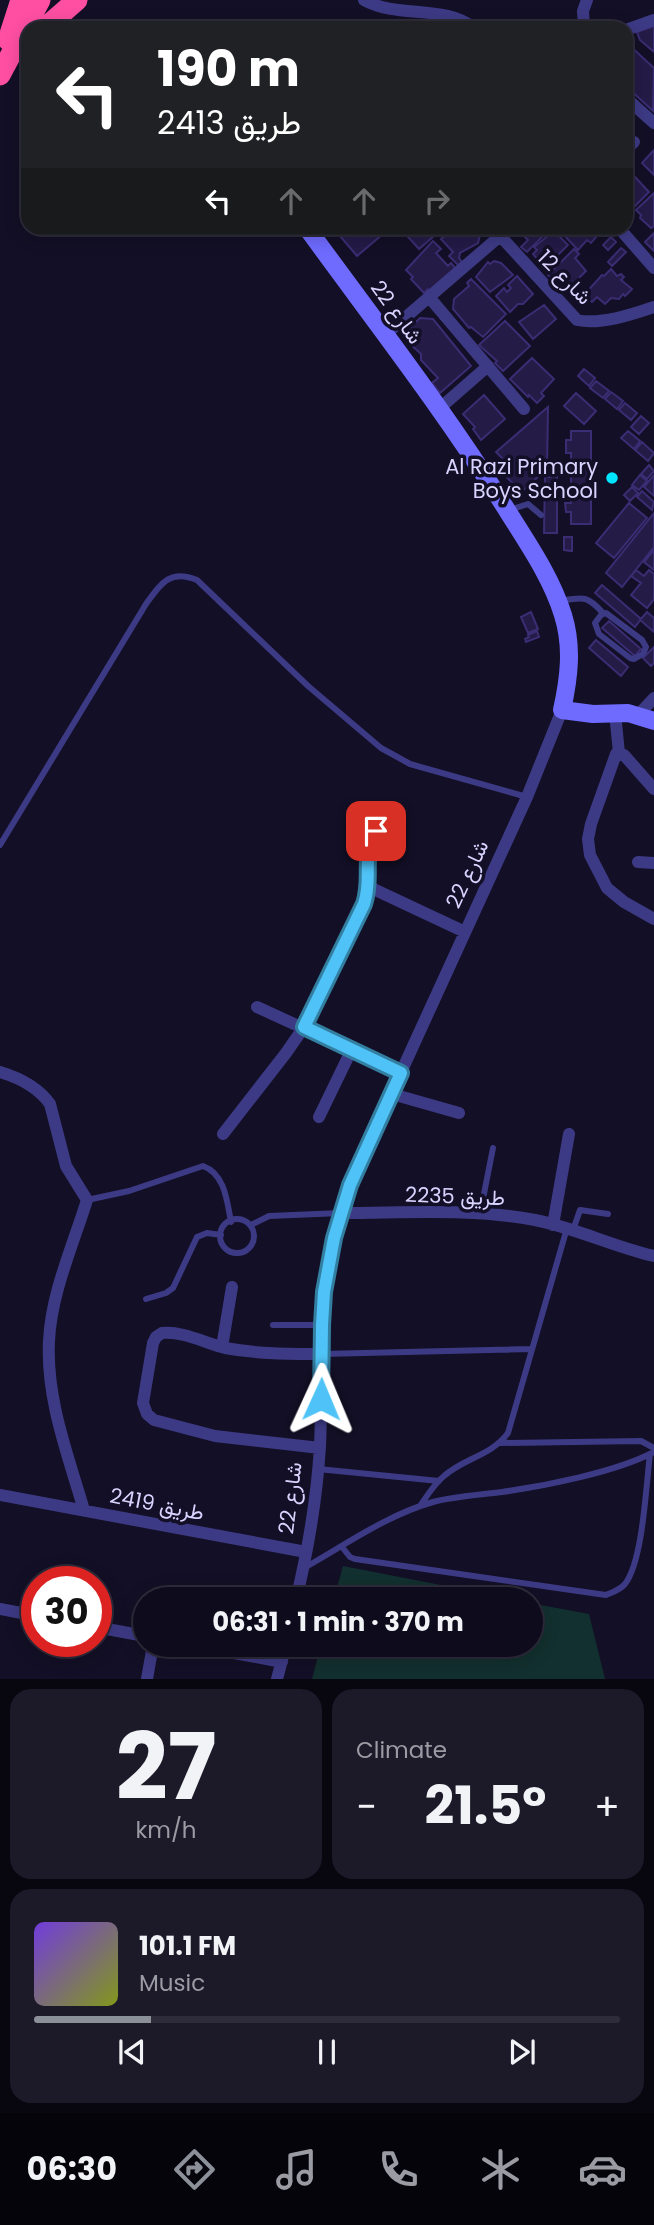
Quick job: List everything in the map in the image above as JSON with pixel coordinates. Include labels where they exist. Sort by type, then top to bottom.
[{"type":"highway","points":[[0,65],[21,0]]},
{"type":"highway","points":[[29,21],[40,0]]},
{"type":"highway","points":[[53,21],[77,0]]},
{"type":"highway","points":[[0,77],[21,37]]},
{"type":"highway","points":[[0,77],[21,54]]},
{"type":"street","points":[[364,0],[385,9],[452,16],[461,21]]},
{"type":"street","points":[[584,21],[583,11],[587,0]]},
{"type":"street","points":[[633,27],[654,19]]},
{"type":"street","points":[[633,104],[654,123]]},
{"type":"street","name":"شارع 22","points":[[299,1587],[320,1448],[322,1325],[328,1265],[350,1185],[527,797],[562,710],[568,681],[569,649],[558,601],[508,511],[440,408],[312,235]]},
{"type":"street","name":"شارع 12","points":[[385,335],[493,235]]},
{"type":"street","name":"شارع 12","points":[[499,235],[576,320],[587,322],[607,319],[654,307]]},
{"type":"street","points":[[625,235],[654,268]]},
{"type":"street","points":[[429,297],[524,409]]},
{"type":"street","points":[[440,408],[488,366]]},
{"type":"street","points":[[562,710],[646,718],[654,698]]},
{"type":"street","points":[[615,713],[619,753]]},
{"type":"street","points":[[619,753],[624,755],[654,789]]},
{"type":"street","points":[[619,753],[614,757],[591,824],[588,839],[590,855],[607,888],[624,902],[654,919]]},
{"type":"street","points":[[223,1134],[304,1027],[364,904],[367,886],[366,860],[376,831]]},
{"type":"street","points":[[638,862],[654,863]]},
{"type":"street","points":[[367,886],[466,932]]},
{"type":"street","points":[[257,1007],[401,1073]]},
{"type":"street","points":[[318,1116],[351,1051]]},
{"type":"street","points":[[0,1072],[29,1084],[50,1104],[66,1166],[88,1200],[61,1282],[49,1340],[49,1376],[55,1410],[84,1510]]},
{"type":"street","points":[[392,1094],[459,1113]]},
{"type":"street","points":[[553,1225],[569,1134]]},
{"type":"street","name":"طريق 2235","points":[[342,1213],[480,1213],[507,1216],[570,1229],[654,1256]]},
{"type":"street","points":[[222,1347],[232,1287]]},
{"type":"street","points":[[320,1448],[215,1436],[158,1422],[144,1409],[143,1397],[156,1336],[169,1332],[222,1347],[262,1354],[322,1354]]},
{"type":"street","name":"طريق 2419","points":[[0,1494],[306,1552]]},
{"type":"street","points":[[0,1609],[21,1613]]},
{"type":"street","points":[[112,1630],[133,1634]]},
{"type":"street","points":[[147,1679],[151,1657]]},
{"type":"street","points":[[255,1657],[282,1662]]},
{"type":"street","points":[[277,1679],[283,1657]]},
{"type":"lane","points":[[508,511],[528,504],[541,515]]},
{"type":"lane","points":[[0,845],[146,604],[171,576],[184,575],[197,580],[308,687],[381,748],[410,764],[527,797]]},
{"type":"lane","points":[[558,601],[587,598],[592,601],[603,613],[610,614],[642,640],[646,647],[643,654],[634,659],[625,656],[599,634],[595,623],[603,613]]},
{"type":"lane","points":[[480,1213],[493,1148]]},
{"type":"lane","points":[[88,1200],[138,1188],[203,1166],[218,1175],[231,1222]]},
{"type":"lane","points":[[420,1506],[439,1481],[455,1468],[491,1451],[508,1433],[570,1229],[580,1210],[608,1214]]},
{"type":"lane","points":[[251,1225],[269,1216],[342,1213]]},
{"type":"lane","points":[[242,1219],[251,1225],[254,1235],[247,1249],[238,1254],[223,1249],[221,1235],[224,1227],[242,1219]]},
{"type":"lane","points":[[146,1299],[173,1288],[197,1237],[207,1233],[221,1235]]},
{"type":"lane","points":[[273,1325],[322,1325]]},
{"type":"lane","points":[[322,1354],[532,1349]]},
{"type":"lane","points":[[500,1443],[641,1441],[653,1451]]},
{"type":"lane","points":[[304,1569],[391,1519],[420,1506],[580,1476],[634,1462],[653,1451]]},
{"type":"lane","points":[[342,1547],[350,1558],[355,1559],[606,1595],[619,1590],[627,1582],[633,1569],[653,1451]]},
{"type":"lane","points":[[318,1469],[439,1481]]},
{"type":"green space","points":[[343,1566],[451,1587],[337,1587]]},
{"type":"green space","points":[[543,1605],[589,1614],[605,1679],[312,1679],[318,1657],[543,1657]]},
{"type":"building","points":[[654,26],[654,52],[640,40],[637,32]]},
{"type":"building","points":[[633,49],[654,68],[653,111],[633,92]]},
{"type":"building","points":[[654,150],[654,175],[642,163]]},
{"type":"building","points":[[635,177],[649,192],[633,208]]},
{"type":"building","points":[[654,193],[654,226],[651,228],[636,210]]},
{"type":"building","points":[[654,233],[654,251],[645,242]]},
{"type":"building","points":[[341,235],[382,235],[357,256]]},
{"type":"building","points":[[406,235],[435,235],[419,249]]},
{"type":"building","points":[[445,235],[480,235],[478,243],[460,253],[462,262],[458,265],[449,256],[453,252],[441,239]]},
{"type":"building","points":[[523,235],[544,235],[527,252],[521,247],[528,240]]},
{"type":"building","points":[[549,235],[558,235],[568,245],[550,263],[544,258],[540,262],[533,254],[537,250],[534,247]]},
{"type":"building","points":[[564,235],[598,235],[591,243],[587,240],[578,250]]},
{"type":"building","points":[[611,237],[616,242],[608,250],[603,245]]},
{"type":"building","points":[[433,241],[441,249],[436,253],[448,266],[451,263],[455,268],[430,292],[428,289],[424,293],[406,270]]},
{"type":"building","points":[[621,248],[626,252],[612,266],[608,262]]},
{"type":"building","points":[[574,249],[579,254],[575,258],[586,271],[570,287],[558,275],[553,280],[548,275]]},
{"type":"building","points":[[494,261],[501,263],[513,275],[490,292],[476,277],[488,262],[490,264]]},
{"type":"building","points":[[611,269],[617,276],[621,274],[624,277],[621,280],[632,289],[625,296],[623,294],[619,299],[611,298],[605,304],[597,297],[592,302],[584,295]]},
{"type":"building","points":[[517,276],[533,294],[510,312],[496,296],[504,288],[507,292],[511,288],[508,285]]},
{"type":"building","points":[[471,279],[506,314],[483,337],[469,328],[453,309],[454,299],[469,286],[467,283]]},
{"type":"building","points":[[544,305],[556,319],[533,339],[519,322]]},
{"type":"building","points":[[420,318],[433,319],[471,366],[440,393],[432,383],[438,378],[421,360],[421,354],[408,342],[409,329]]},
{"type":"building","points":[[505,321],[530,346],[503,371],[495,363],[497,361],[479,345]]},
{"type":"building","points":[[532,358],[554,379],[541,393],[544,396],[537,403],[510,379]]},
{"type":"building","points":[[584,369],[595,378],[589,386],[578,376]]},
{"type":"building","points":[[596,381],[609,391],[603,398],[590,388]]},
{"type":"building","points":[[611,392],[623,401],[617,409],[605,399]]},
{"type":"building","points":[[576,393],[596,411],[584,424],[564,406]]},
{"type":"building","points":[[484,395],[505,419],[481,440],[473,429],[475,427],[463,414]]},
{"type":"building","points":[[625,403],[637,413],[631,420],[619,410]]},
{"type":"building","points":[[548,407],[547,469],[523,490],[520,486],[514,493],[508,487],[512,483],[500,469],[507,463],[496,452]]},
{"type":"building","points":[[641,416],[649,423],[639,434],[631,427]]},
{"type":"building","points":[[571,431],[591,431],[591,524],[571,524],[571,512],[566,512],[565,503],[571,503],[571,453],[566,453],[566,440],[571,440]]},
{"type":"building","points":[[628,431],[640,441],[634,449],[621,438]]},
{"type":"building","points":[[642,442],[654,453],[648,461],[635,450]]},
{"type":"building","points":[[649,465],[654,471],[647,479],[641,474]]},
{"type":"building","points":[[640,475],[647,481],[639,490],[632,485]]},
{"type":"building","points":[[654,475],[654,496],[644,487]]},
{"type":"building","points":[[545,477],[557,477],[557,533],[544,533]]},
{"type":"building","points":[[632,487],[638,493],[630,501],[624,495]]},
{"type":"building","points":[[642,491],[654,502],[652,510],[637,497]]},
{"type":"building","points":[[629,503],[647,518],[614,558],[596,543]]},
{"type":"building","points":[[654,513],[654,547],[622,587],[606,573]]},
{"type":"building","points":[[564,537],[572,537],[572,551],[564,550]]},
{"type":"building","points":[[654,550],[654,570],[644,562]]},
{"type":"building","points":[[636,570],[644,576],[649,570],[654,574],[654,599],[647,608],[631,595],[641,583],[631,576]]},
{"type":"building","points":[[602,585],[641,619],[635,627],[595,593]]},
{"type":"building","points":[[531,612],[538,629],[528,633],[521,617]]},
{"type":"building","points":[[647,612],[654,618],[654,632],[640,620]]},
{"type":"building","points":[[609,621],[641,649],[635,656],[602,628]]},
{"type":"building","points":[[537,631],[539,637],[526,642],[528,635]]},
{"type":"building","points":[[596,640],[628,667],[621,676],[589,648]]},
{"type":"building","points":[[654,647],[654,663],[651,666],[643,658]]},
{"type":"place","name":"Al Razi Primary Boys School","points":[[612,478]]},
{"type":"route","points":[[321,1399],[324,1292],[334,1238],[350,1185],[401,1073],[304,1027],[364,904],[368,891],[366,860],[376,831]]}]
